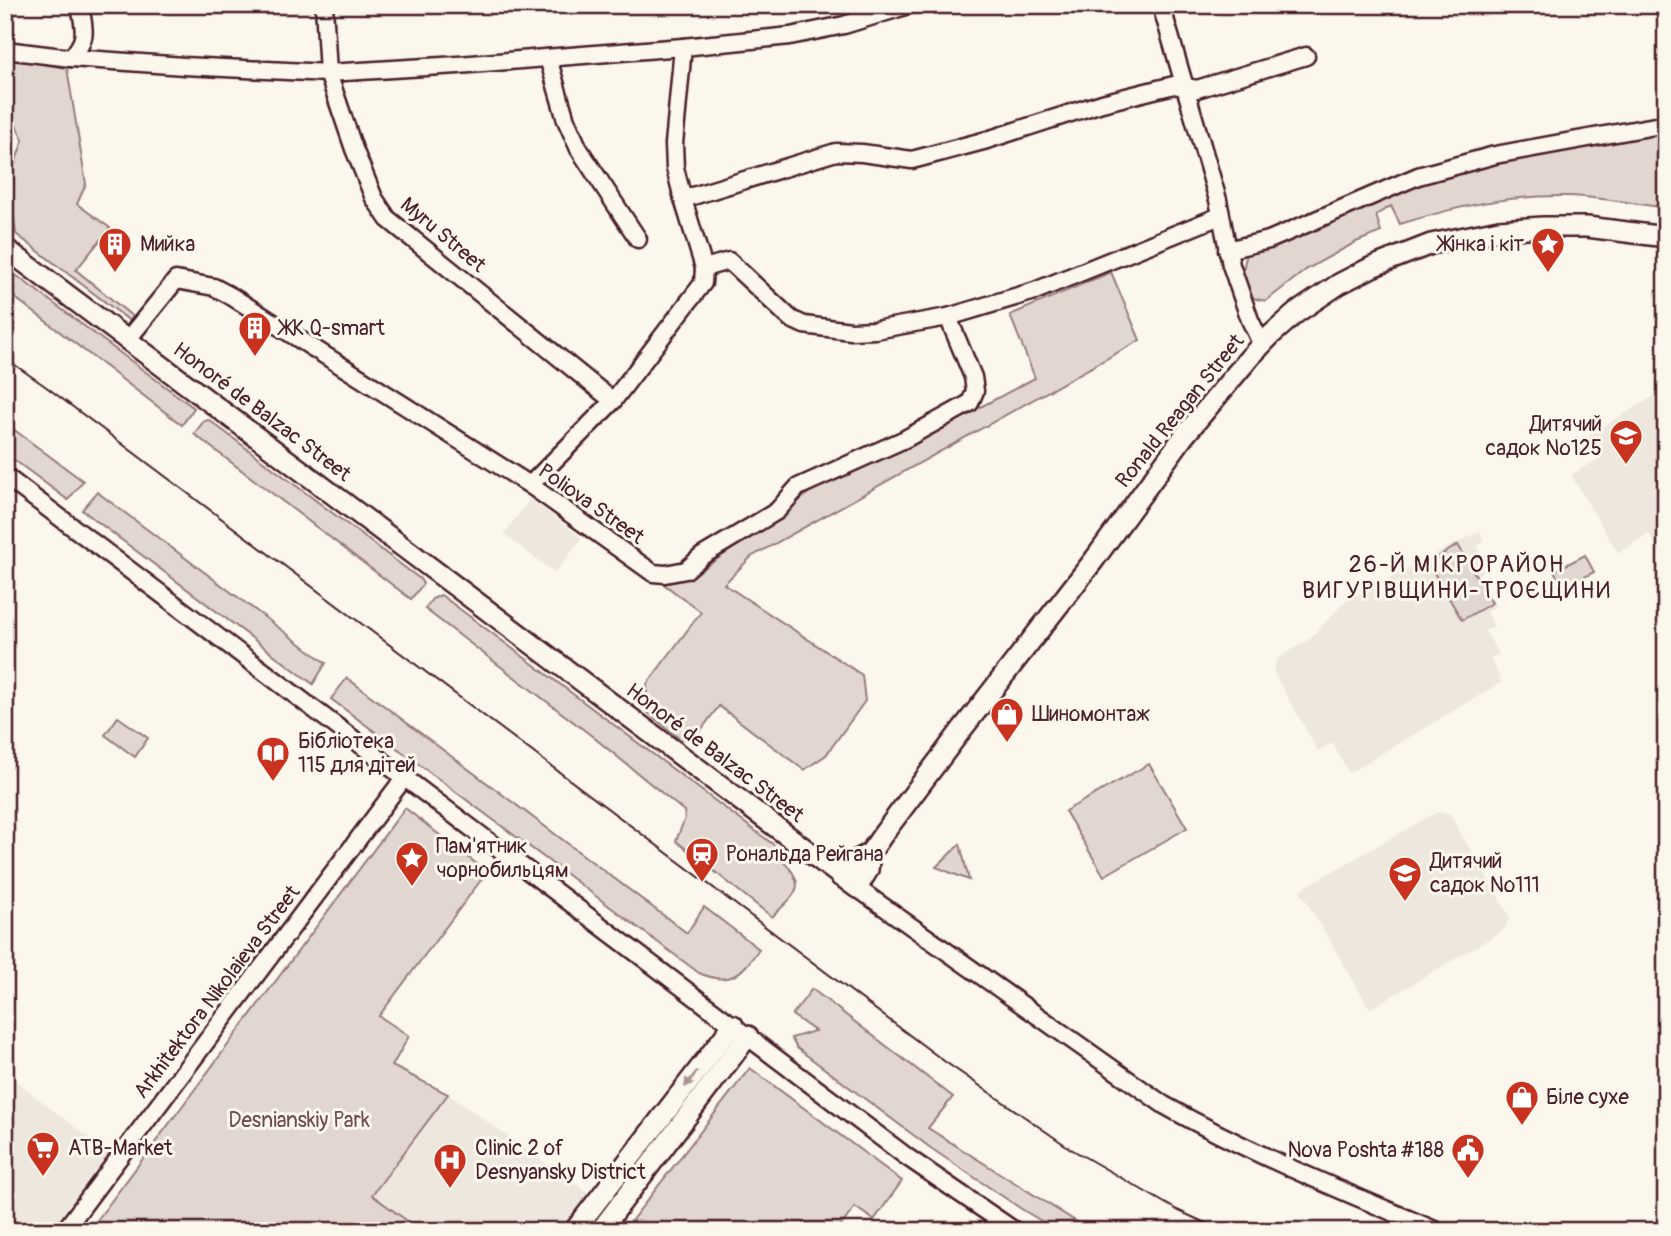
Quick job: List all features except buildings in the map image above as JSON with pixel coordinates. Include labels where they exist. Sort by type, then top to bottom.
[{"type":"main road","name":"Ronald Reagan Street","points":[[849,882],[853,862],[870,853],[963,728],[1090,566],[1184,436],[1262,345],[1296,313],[1339,284],[1372,267],[1431,244],[1499,230],[1543,227],[1598,228],[1666,237]]},
{"type":"main road","name":"Honoré de Balzac Street","points":[[5,248],[849,882]]},
{"type":"main road","points":[[574,1231],[740,1030]]},
{"type":"main road","points":[[600,1231],[740,1030]]},
{"type":"street","points":[[71,58],[80,48],[85,36],[80,5]]},
{"type":"street","name":"Myru Street","points":[[324,5],[328,73],[369,186],[388,219],[612,401]]},
{"type":"street","points":[[5,50],[71,58],[328,73],[548,58],[790,36],[844,25],[909,5]]},
{"type":"street","points":[[1161,5],[1218,200],[1227,250],[1250,320],[1262,345]]},
{"type":"street","points":[[530,485],[612,401],[703,283],[704,268],[675,167],[674,144],[683,47]]},
{"type":"street","points":[[683,199],[836,152],[912,160],[987,140],[1102,103],[1174,85],[1197,89],[1306,56]]},
{"type":"street","points":[[548,58],[566,120],[579,149],[638,239]]},
{"type":"street","points":[[1227,250],[1269,240],[1418,176],[1495,155],[1666,124]]},
{"type":"street","points":[[704,268],[729,261],[791,318],[804,326],[851,331],[875,330],[948,317],[1035,291],[1220,216]]},
{"type":"street","name":"Poliova Street","points":[[128,339],[176,280],[214,287],[530,485],[653,573],[664,574],[686,570],[702,556],[778,511],[798,487],[905,439],[970,403],[975,391],[973,377],[948,317]]},
{"type":"street","points":[[5,476],[907,1157],[1015,1231]]},
{"type":"street","name":"Arkhitektora Nikolaieva Street","points":[[64,1231],[404,778]]},
{"type":"street","name":"Honoré de Balzac Street","points":[[849,882],[1164,1105],[1283,1164],[1437,1231]]},
{"type":"shaded area","name":"Дитячий садок №125","points":[[1666,389],[1666,557],[1664,558],[1649,534],[1618,553],[1571,475],[1601,457],[1589,435]]},
{"type":"shaded area","points":[[530,499],[582,538],[555,573],[504,534]]},
{"type":"shaded area","points":[[1480,531],[1484,542],[1477,546],[1487,569],[1478,574],[1495,606],[1487,612],[1494,626],[1485,631],[1499,654],[1490,658],[1502,682],[1349,773],[1332,743],[1318,751],[1273,671],[1277,659],[1311,638],[1345,601]]},
{"type":"shaded area","name":"Дитячий садок №111","points":[[1437,812],[1449,813],[1510,917],[1504,930],[1370,1009],[1300,890]]},
{"type":"shaded area","points":[[12,1078],[111,1155],[53,1231],[17,1231],[5,1221],[5,1087]]},
{"type":"shaded area","points":[[448,1094],[588,1193],[559,1231],[421,1231],[372,1195]]},
{"type":"green space","points":[[5,58],[67,68],[86,184],[77,204],[110,228],[76,270],[133,317],[130,321],[16,234],[9,181],[23,140],[5,103]]},
{"type":"green space","points":[[1666,127],[1666,208],[1581,197],[1525,197],[1463,207],[1400,224],[1391,206],[1376,215],[1381,232],[1356,242],[1307,269],[1266,301],[1246,293],[1241,278],[1247,253],[1419,179]]},
{"type":"green space","points":[[5,267],[194,408],[182,425],[5,290]]},
{"type":"green space","points":[[1111,272],[1140,340],[751,557],[724,584],[862,675],[865,701],[826,755],[804,770],[719,706],[698,734],[681,740],[647,712],[647,684],[701,612],[661,582],[690,577],[782,516],[814,488],[1035,378],[1010,315]]},
{"type":"green space","points":[[209,420],[420,579],[423,584],[411,599],[194,434],[204,421]]},
{"type":"green space","points":[[5,423],[83,481],[68,500],[5,453]]},
{"type":"green space","points":[[97,492],[326,663],[313,684],[82,510]]},
{"type":"green space","points":[[1458,545],[1492,603],[1462,620],[1428,563]]},
{"type":"green space","points":[[1585,555],[1594,572],[1563,588],[1554,571]]},
{"type":"green space","points":[[441,595],[786,854],[783,861],[796,878],[797,885],[792,897],[772,917],[676,841],[685,818],[684,811],[592,736],[425,609],[432,599]]},
{"type":"green space","points":[[347,678],[687,933],[704,907],[759,949],[734,976],[719,979],[699,973],[331,699]]},
{"type":"green space","points":[[118,717],[148,738],[135,757],[105,735]]},
{"type":"green space","points":[[1149,764],[1187,828],[1104,876],[1065,811]]},
{"type":"green space","name":"Desnianskiy Park","points":[[405,808],[487,872],[379,1016],[409,1036],[392,1066],[448,1094],[372,1195],[421,1231],[89,1231]]},
{"type":"green space","points":[[960,844],[969,880],[936,867]]},
{"type":"green space","points":[[812,989],[953,1097],[928,1128],[1091,1231],[1058,1231],[1023,1210],[932,1149],[797,1048],[791,1038],[815,1031],[792,1015]]},
{"type":"green space","points":[[750,1068],[902,1181],[874,1220],[855,1207],[837,1231],[627,1231],[625,1229]]},
{"type":"tram line","points":[[5,358],[944,1061],[1071,1149],[1177,1210],[1223,1231]]},
{"type":"place","name":"Мийка","points":[[115,274]]},
{"type":"place","name":"Жінка і кіт","points":[[1548,274]]},
{"type":"place","name":"ЖК Q-smart","points":[[255,358]]},
{"type":"place","name":"Дитячий садок №125","points":[[1626,466]]},
{"type":"place","name":"Шиномонтаж","points":[[1007,744]]},
{"type":"place","name":"Бібліотека 115 для дітей","points":[[273,783]]},
{"type":"place","name":"Рональда Рейгана","points":[[702,884]]},
{"type":"place","name":"Пам'ятник чорнобильцям","points":[[412,888]]},
{"type":"place","name":"Дитячий садок №111","points":[[1405,903]]},
{"type":"place","name":"Біле сухе","points":[[1522,1127]]},
{"type":"place","name":"ATB-Market","points":[[43,1178]]},
{"type":"place","name":"Nova Poshta #188","points":[[1468,1180]]},
{"type":"place","name":"Clinic 2 of Desnyansky District","points":[[450,1190]]},
{"type":"district","name":"26-Й МІКРОРАЙОН ВИГУРІВЩИНИ-ТРОЄЩИНИ","points":[[1457,577]]}]
